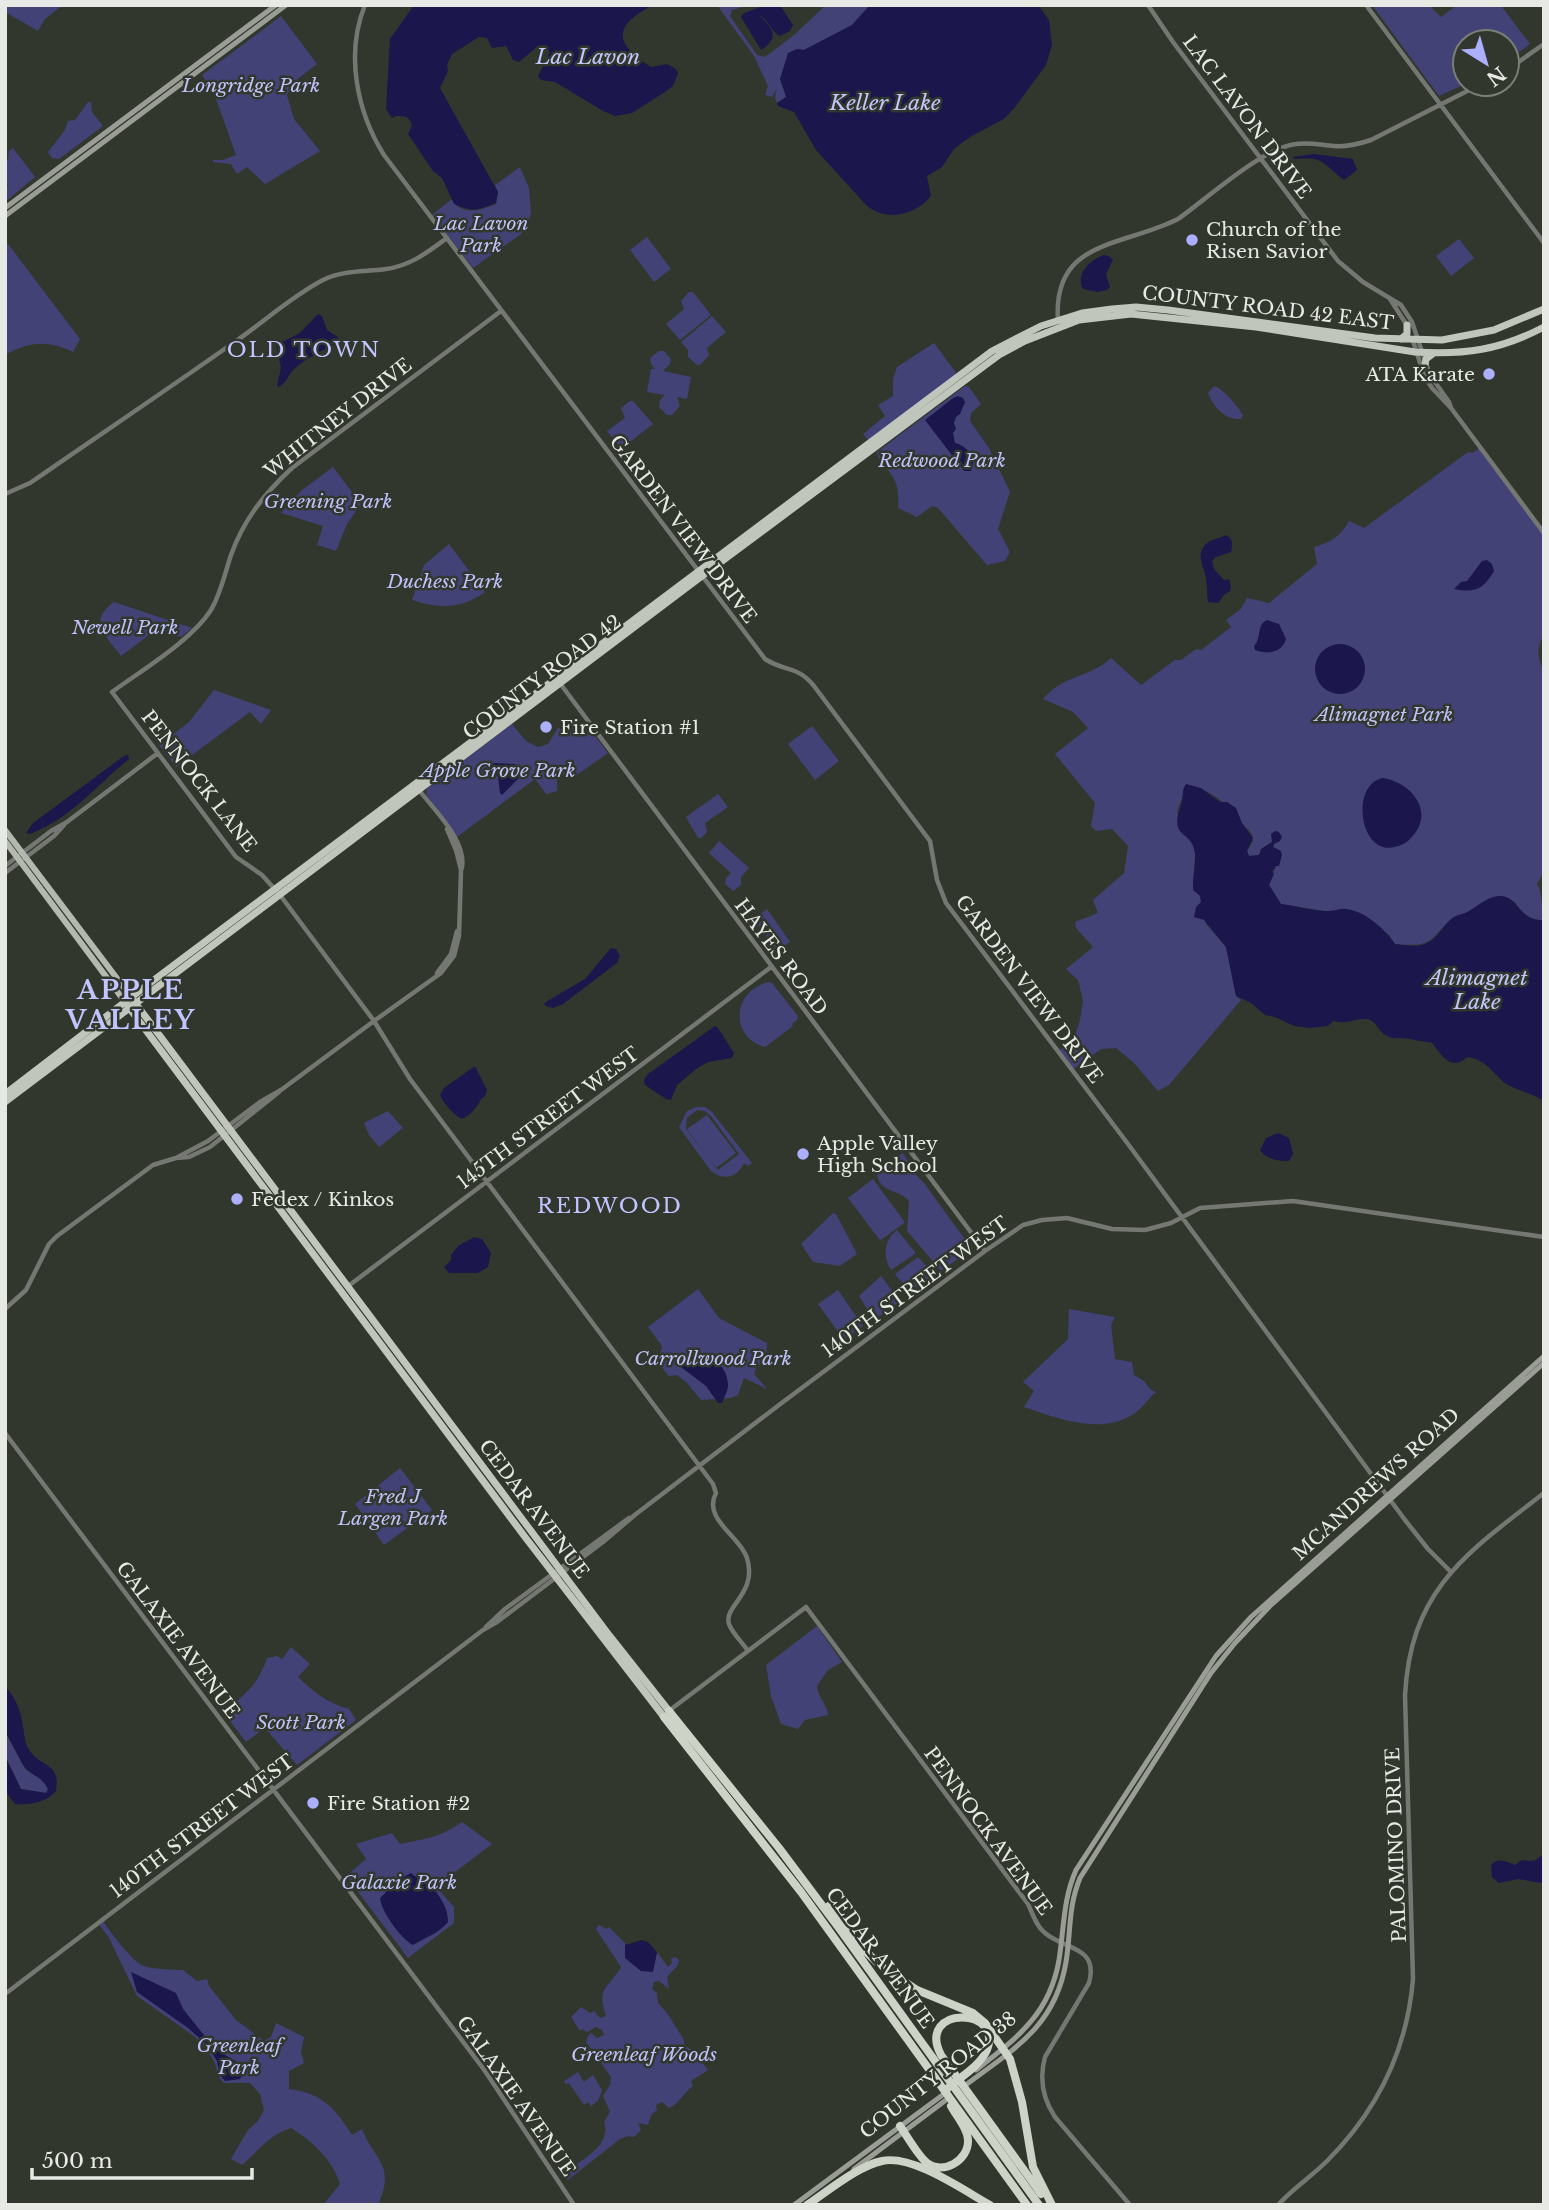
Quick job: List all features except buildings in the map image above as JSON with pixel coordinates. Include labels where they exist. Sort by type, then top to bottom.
[{"type":"highway","name":"COUNTY ROAD 42 EAST","points":[[995,353],[1082,313],[1136,307],[1375,338],[1415,340],[1441,340],[1479,334],[1520,321],[1544,309]]},
{"type":"highway","name":"COUNTY ROAD 42 EAST","points":[[1058,324],[1130,314],[1168,316],[1434,353],[1465,353],[1490,349],[1544,327]]},
{"type":"highway","points":[[1400,339],[1406,335],[1407,325]]},
{"type":"highway","name":"COUNTY ROAD 42","points":[[5,1094],[995,353]]},
{"type":"highway","points":[[1425,365],[1426,358],[1434,353]]},
{"type":"highway","name":"COUNTY ROAD 42","points":[[277,893],[419,790],[558,681]]},
{"type":"highway","name":"COUNTY ROAD 42","points":[[5,1102],[130,1002]]},
{"type":"highway","name":"CEDAR AVENUE","points":[[130,1002],[557,1573],[801,1892],[1027,2205]]},
{"type":"highway","name":"CEDAR AVENUE","points":[[345,1289],[455,1443],[506,1498],[557,1573]]},
{"type":"highway","name":"CEDAR AVENUE","points":[[667,1714],[779,1848],[1039,2205]]},
{"type":"highway","points":[[779,1848],[881,1966],[917,1990],[973,2013],[985,2023],[1006,2052],[1022,2102],[1033,2167],[1050,2205]]},
{"type":"highway","points":[[944,2094],[967,2077],[985,2054],[988,2039],[985,2029],[978,2022],[962,2016],[947,2021],[940,2030],[937,2042],[939,2051],[1050,2205]]},
{"type":"highway","points":[[900,2130],[927,2163],[936,2166],[956,2163],[968,2145],[966,2132],[920,2056]]},
{"type":"highway","points":[[900,2130],[922,2163],[935,2175]]},
{"type":"highway","points":[[807,2205],[852,2175],[880,2161],[899,2161],[918,2167],[990,2205]]},
{"type":"main road","points":[[5,208],[276,5]]},
{"type":"main road","points":[[5,216],[286,5]]},
{"type":"main road","name":"CEDAR AVENUE","points":[[5,830],[21,857],[130,1002]]},
{"type":"main road","name":"CEDAR AVENUE","points":[[5,841],[21,857]]},
{"type":"main road","name":"MCANDREWS ROAD","points":[[1233,1641],[1544,1356]]},
{"type":"main road","name":"MCANDREWS ROAD","points":[[1388,1497],[1544,1363]]},
{"type":"main road","name":"COUNTY ROAD 38","points":[[1006,2052],[1034,2019],[1049,1996],[1059,1960],[1066,1899],[1076,1870],[1216,1656],[1233,1641]]},
{"type":"main road","name":"COUNTY ROAD 38","points":[[794,2205],[938,2103],[967,2077],[1027,2039],[1054,2002],[1061,1985],[1067,1961],[1073,1895],[1090,1860],[1233,1641]]},
{"type":"main road","name":"COUNTY ROAD 38","points":[[938,2103],[944,2094]]},
{"type":"main road","name":"COUNTY ROAD 38","points":[[807,2205],[900,2130]]},
{"type":"street","name":"GARDEN VIEW DRIVE","points":[[365,5],[359,23],[355,58],[359,91],[370,128],[384,155],[765,659],[772,664],[793,669],[807,678],[927,837],[937,880],[946,903],[1427,1549],[1450,1571]]},
{"type":"street","name":"LAC LAVON DRIVE","points":[[1148,5],[1338,261],[1363,282],[1396,300],[1407,313],[1415,340]]},
{"type":"street","points":[[1366,5],[1544,243]]},
{"type":"street","points":[[1521,61],[1544,44]]},
{"type":"street","points":[[1058,324],[1058,294],[1063,277],[1073,264],[1087,253],[1178,219],[1277,149],[1295,144],[1358,144],[1455,98]]},
{"type":"street","points":[[5,494],[30,483],[325,279],[344,273],[401,266],[426,254],[447,238]]},
{"type":"street","name":"LAC LAVON DRIVE","points":[[1389,298],[1415,340]]},
{"type":"street","name":"WHITNEY DRIVE","points":[[112,692],[201,624],[219,594],[244,526],[270,489],[292,468],[501,311]]},
{"type":"street","points":[[1415,340],[1424,374],[1544,533]]},
{"type":"street","points":[[1418,352],[1451,408]]},
{"type":"street","name":"HAYES ROAD","points":[[558,681],[985,1251]]},
{"type":"street","name":"PENNOCK LANE","points":[[112,692],[236,857],[262,875],[373,1021]]},
{"type":"street","points":[[5,873],[51,831],[67,822],[158,753]]},
{"type":"street","points":[[5,1309],[26,1290],[54,1239],[146,1170],[159,1163],[204,1151],[281,1090],[445,969],[454,956],[459,936],[463,865],[455,836],[419,790]]},
{"type":"street","points":[[5,866],[21,857]]},
{"type":"street","name":"145TH STREET WEST","points":[[345,1289],[771,967]]},
{"type":"street","points":[[373,1021],[402,1068],[700,1466],[716,1493],[712,1499],[715,1517],[740,1544],[747,1558],[747,1588],[730,1611],[728,1620],[730,1627],[748,1651],[667,1714]]},
{"type":"street","name":"140TH STREET WEST","points":[[5,1994],[483,1630],[505,1609],[603,1542],[636,1514],[1023,1225],[1042,1220],[1067,1219],[1134,1231],[1158,1227],[1200,1208],[1293,1201],[1544,1237]]},
{"type":"street","name":"GALAXIE AVENUE","points":[[5,1433],[485,2071],[574,2205]]},
{"type":"street","name":"PALOMINO DRIVE","points":[[1278,2205],[1328,2160],[1366,2115],[1392,2070],[1405,2034],[1413,1979],[1405,1695],[1412,1642],[1424,1612],[1450,1571],[1468,1553],[1544,1493]]},
{"type":"street","name":"PENNOCK AVENUE","points":[[748,1651],[806,1607],[1028,1904],[1042,1930],[1048,1936],[1080,1951]]},
{"type":"street","points":[[1067,1961],[1070,1954],[1080,1951],[1089,1962],[1091,1977],[1045,2057],[1043,2092],[1055,2117],[1130,2205]]},
{"type":"green space","points":[[5,5],[63,5],[45,19],[38,31],[5,12]]},
{"type":"green space","points":[[717,5],[750,5],[732,10],[730,16],[757,55],[765,57],[826,5],[870,5],[852,25],[804,50],[797,49],[786,97],[777,103],[776,90],[772,97],[765,95],[768,86],[754,56]]},
{"type":"green space","points":[[1372,5],[1429,5],[1441,17],[1457,5],[1504,5],[1502,7],[1518,28],[1451,28],[1451,90],[1439,96]]},
{"type":"green space","name":"Longridge Park","points":[[281,16],[317,64],[295,81],[287,95],[294,119],[320,151],[265,184],[247,167],[237,174],[231,164],[213,162],[236,155],[215,96],[202,75]]},
{"type":"green space","points":[[1521,32],[1530,44],[1521,51]]},
{"type":"green space","points":[[88,102],[91,102],[92,112],[103,126],[59,159],[52,158],[48,152],[65,130],[68,121],[75,120]]},
{"type":"green space","points":[[13,148],[35,177],[5,202],[9,182],[5,188],[5,160],[8,160],[9,151]]},
{"type":"green space","name":"Lac Lavon Park","points":[[520,167],[529,188],[531,213],[527,225],[521,234],[473,268],[432,215],[452,199],[456,205],[466,210],[478,210],[496,204],[498,192],[495,185]]},
{"type":"green space","points":[[647,237],[671,269],[654,282],[630,250]]},
{"type":"green space","points":[[1459,239],[1474,258],[1451,276],[1436,256]]},
{"type":"green space","points":[[5,240],[80,339],[73,352],[56,345],[39,344],[22,347],[5,355]]},
{"type":"green space","points":[[689,292],[693,292],[711,315],[680,340],[666,324],[684,309],[681,301]]},
{"type":"green space","points":[[712,316],[726,332],[707,348],[709,355],[697,365],[688,357],[688,350],[681,342]]},
{"type":"green space","points":[[934,343],[957,374],[870,442],[863,434],[885,416],[878,405],[893,396],[893,379],[897,367]]},
{"type":"green space","points":[[659,351],[664,351],[671,359],[663,371],[691,377],[687,399],[677,397],[680,406],[672,415],[667,415],[659,407],[660,400],[665,395],[647,392],[651,369],[655,369],[650,358]]},
{"type":"green space","name":"Redwood Park","points":[[965,386],[969,387],[981,404],[971,413],[970,421],[989,448],[1010,492],[998,529],[1010,552],[1005,561],[987,565],[938,508],[932,506],[917,517],[898,508],[897,485],[877,452]]},
{"type":"green space","points":[[1214,386],[1234,403],[1243,415],[1241,419],[1225,415],[1216,408],[1208,393]]},
{"type":"green space","points":[[633,401],[653,424],[621,449],[607,431],[625,418],[621,408]]},
{"type":"green space","name":"Alimagnet Park","points":[[1479,448],[1544,533],[1544,635],[1538,654],[1544,672],[1544,871],[1537,884],[1544,920],[1530,918],[1514,901],[1461,915],[1428,941],[1411,945],[1395,944],[1389,935],[1363,915],[1351,910],[1324,911],[1281,904],[1269,885],[1276,866],[1272,834],[1272,842],[1261,849],[1259,855],[1249,856],[1247,851],[1253,838],[1237,816],[1213,795],[1192,787],[1183,795],[1177,812],[1189,840],[1192,841],[1195,854],[1193,886],[1200,896],[1206,924],[1226,947],[1236,996],[1241,1000],[1169,1085],[1158,1091],[1134,1063],[1116,1048],[1101,1049],[1072,1070],[1058,1051],[1074,1039],[1083,1000],[1078,980],[1066,969],[1093,947],[1076,928],[1075,922],[1098,913],[1093,900],[1124,873],[1128,846],[1112,829],[1096,831],[1091,826],[1095,803],[1055,754],[1088,728],[1073,712],[1043,699],[1068,680],[1111,658],[1141,685],[1175,660],[1181,660],[1196,649],[1201,650],[1231,627],[1226,620],[1240,610],[1247,598],[1269,603],[1317,564],[1314,547],[1335,538],[1349,521],[1364,528],[1468,452],[1473,453]]},
{"type":"green space","name":"Greening Park","points":[[333,467],[361,504],[347,524],[336,551],[317,545],[323,526],[281,513],[302,490]]},
{"type":"green space","name":"Duchess Park","points":[[449,544],[485,592],[468,602],[450,606],[412,600],[424,565]]},
{"type":"green space","name":"Newell Park","points":[[114,602],[192,628],[181,637],[157,629],[121,656],[105,635],[100,622],[106,609]]},
{"type":"green space","points":[[214,690],[271,710],[261,724],[250,712],[176,767],[159,745],[189,722]]},
{"type":"green space","name":"Apple Grove Park","points":[[512,724],[526,741],[538,747],[548,744],[558,728],[581,734],[592,732],[608,753],[574,777],[557,773],[557,791],[546,794],[535,779],[457,837],[426,794],[427,788]]},
{"type":"green space","points":[[812,726],[839,761],[815,780],[788,744]]},
{"type":"green space","points":[[718,794],[728,807],[705,823],[707,832],[698,838],[686,817]]},
{"type":"green space","points":[[719,841],[749,868],[741,877],[741,885],[733,891],[725,884],[731,873],[709,853]]},
{"type":"green space","points":[[767,909],[790,942],[777,951],[754,919]]},
{"type":"green space","points":[[769,982],[798,1016],[793,1026],[765,1047],[753,1042],[745,1034],[740,1014],[742,1003],[748,994]]},
{"type":"green space","points":[[705,1107],[712,1112],[752,1163],[748,1166],[744,1163],[734,1175],[725,1177],[711,1171],[679,1127],[687,1111]],"holes":[[[697,1110],[705,1111],[739,1154],[718,1170],[686,1129],[687,1118]]]},
{"type":"green space","points":[[388,1111],[403,1128],[379,1147],[369,1135],[364,1123]]},
{"type":"green space","points":[[707,1115],[736,1153],[716,1168],[687,1129]]},
{"type":"green space","points":[[903,1153],[916,1175],[972,1249],[941,1271],[907,1231],[909,1201],[885,1187],[878,1178],[876,1170]]},
{"type":"green space","points":[[873,1179],[904,1221],[881,1240],[848,1198]]},
{"type":"green space","points":[[833,1213],[857,1254],[840,1266],[813,1262],[801,1244]]},
{"type":"green space","points":[[897,1230],[915,1254],[891,1270],[886,1259],[886,1249],[889,1239]]},
{"type":"green space","points":[[918,1257],[935,1279],[918,1287],[904,1284],[895,1274]]},
{"type":"green space","points":[[881,1276],[899,1302],[874,1320],[859,1296]]},
{"type":"green space","name":"Carrollwood Park","points":[[698,1289],[719,1318],[767,1343],[766,1360],[757,1366],[754,1374],[767,1389],[744,1378],[738,1395],[701,1400],[687,1383],[677,1375],[669,1376],[663,1369],[660,1359],[662,1346],[648,1327]]},
{"type":"green space","points":[[838,1290],[863,1326],[844,1340],[818,1304]]},
{"type":"green space","points":[[1069,1309],[1115,1317],[1111,1325],[1115,1359],[1132,1362],[1134,1375],[1156,1392],[1132,1415],[1106,1424],[1078,1423],[1024,1407],[1034,1391],[1023,1382],[1068,1339]]},
{"type":"green space","name":"Fred J Largen Park","points":[[400,1468],[432,1510],[384,1545],[355,1504]]},
{"type":"green space","points":[[817,1626],[842,1662],[828,1670],[817,1686],[828,1715],[805,1720],[798,1729],[781,1724],[771,1696],[766,1665]]},
{"type":"green space","name":"Scott Park","points":[[291,1647],[310,1664],[298,1677],[321,1696],[349,1709],[356,1720],[297,1765],[265,1728],[246,1742],[223,1712],[250,1689],[267,1658],[277,1656],[282,1659]]},
{"type":"green space","points":[[5,1731],[26,1770],[44,1781],[48,1789],[46,1793],[21,1789],[5,1756]]},
{"type":"green space","name":"Galaxie Park","points":[[462,1822],[492,1844],[438,1885],[437,1888],[454,1907],[454,1923],[408,1958],[346,1876],[366,1859],[356,1844],[392,1833],[400,1844],[417,1841],[440,1834]]},
{"type":"green space","name":"Greenleaf Park","points":[[102,1920],[122,1946],[144,1966],[183,1970],[197,1981],[207,1979],[209,1986],[236,2020],[264,2041],[271,2037],[276,2023],[304,2037],[301,2052],[304,2063],[289,2071],[289,2089],[310,2094],[326,2103],[352,2135],[362,2129],[384,2172],[383,2191],[378,2205],[323,2205],[340,2184],[337,2175],[321,2152],[291,2128],[270,2139],[242,2165],[231,2159],[264,2110],[260,2094],[250,2083],[224,2083],[214,2061],[194,2036],[137,1996],[109,1938],[98,1923]]},
{"type":"green space","name":"Greenleaf Woods","points":[[599,1925],[606,1929],[609,1927],[625,1943],[625,1955],[645,1972],[654,1967],[657,1952],[668,1967],[672,1963],[671,1959],[675,1957],[679,1960],[667,1977],[669,1989],[659,1981],[654,1982],[652,1989],[657,1993],[658,2003],[684,2040],[684,2045],[693,2051],[708,2070],[691,2081],[693,2086],[673,2106],[669,2108],[662,2102],[656,2105],[657,2110],[651,2115],[648,2125],[638,2123],[641,2130],[634,2137],[620,2139],[568,2180],[562,2173],[585,2159],[599,2146],[605,2130],[604,2122],[610,2112],[603,2096],[610,2085],[611,2077],[586,2042],[591,2033],[597,2038],[604,2035],[602,2030],[596,2027],[587,2032],[582,2029],[580,2031],[571,2017],[581,2007],[590,2013],[594,2011],[600,2018],[606,2016],[603,1994],[621,1967],[596,1929]]},
{"type":"green space","points":[[578,2072],[584,2082],[593,2075],[602,2090],[598,2101],[591,2106],[588,2102],[584,2105],[569,2083],[564,2081]]},
{"type":"water","name":"Lac Lavon","points":[[414,5],[653,5],[630,20],[623,35],[624,42],[651,67],[667,64],[678,73],[673,86],[665,92],[632,113],[615,116],[555,82],[541,80],[538,76],[550,52],[545,45],[537,47],[519,62],[513,60],[506,46],[492,48],[487,38],[479,37],[452,54],[440,88],[498,192],[496,203],[480,209],[466,209],[454,204],[442,178],[433,171],[408,134],[412,126],[410,120],[402,116],[392,118],[386,109],[390,39]]},
{"type":"water","points":[[765,5],[780,5],[793,25],[790,31],[780,36],[759,15],[771,28],[773,37],[761,50],[741,17],[744,13]]},
{"type":"water","name":"Keller Lake","points":[[870,5],[1038,5],[1049,20],[1052,45],[1046,65],[1016,106],[1004,119],[954,149],[942,167],[927,176],[931,196],[917,208],[901,214],[883,214],[867,206],[816,150],[794,112],[778,106],[777,103],[786,97],[780,79],[788,53],[797,49],[804,50],[852,25]]},
{"type":"water","points":[[1314,154],[1353,159],[1357,170],[1344,180],[1318,160],[1292,157]]},
{"type":"water","points":[[1104,255],[1113,260],[1106,274],[1110,287],[1097,292],[1083,289],[1081,278],[1085,268]]},
{"type":"water","points":[[318,314],[322,316],[327,330],[339,338],[339,343],[303,362],[278,387],[281,368],[276,345],[300,333]]},
{"type":"water","points":[[958,396],[965,402],[956,417],[956,429],[953,433],[955,443],[967,449],[972,457],[971,471],[964,471],[925,420]]},
{"type":"water","points":[[1226,535],[1232,542],[1231,552],[1212,561],[1214,569],[1224,580],[1229,579],[1230,591],[1218,603],[1208,602],[1201,562],[1202,549],[1212,540]]},
{"type":"water","points":[[1487,560],[1494,571],[1482,586],[1467,591],[1454,589],[1461,582],[1467,581],[1482,561]]},
{"type":"water","points":[[1267,620],[1279,624],[1286,639],[1284,644],[1278,650],[1269,652],[1255,650],[1261,625]]},
{"type":"water","points":[[1340,644],[1358,651],[1365,669],[1358,687],[1340,694],[1322,687],[1315,669],[1322,651]]},
{"type":"water","points":[[128,755],[129,759],[71,810],[44,827],[30,834],[26,833],[33,823]]},
{"type":"water","points":[[494,763],[515,764],[526,771],[502,795],[498,777],[490,767]]},
{"type":"water","points":[[1383,778],[1404,786],[1418,801],[1421,810],[1417,830],[1407,841],[1395,847],[1383,847],[1373,841],[1363,818],[1366,793],[1373,783]]},
{"type":"water","name":"Alimagnet Lake","points":[[1186,784],[1201,788],[1220,802],[1227,802],[1236,808],[1242,823],[1253,838],[1247,851],[1249,856],[1259,855],[1261,849],[1272,842],[1271,834],[1279,832],[1282,837],[1273,847],[1281,851],[1282,855],[1279,866],[1272,872],[1274,874],[1269,885],[1281,904],[1325,911],[1353,910],[1374,922],[1395,944],[1411,946],[1431,941],[1452,918],[1498,896],[1510,899],[1528,916],[1544,920],[1544,1101],[1508,1085],[1478,1060],[1468,1057],[1452,1063],[1444,1058],[1432,1043],[1390,1037],[1370,1020],[1333,1021],[1328,1026],[1309,1028],[1294,1026],[1265,1015],[1251,1003],[1236,996],[1226,947],[1204,920],[1194,917],[1196,907],[1201,902],[1200,896],[1193,890],[1195,853],[1190,840],[1177,824]]},
{"type":"water","points":[[611,948],[616,949],[620,956],[617,963],[563,1004],[553,1008],[544,1004],[585,979]]},
{"type":"water","points":[[715,1026],[734,1053],[732,1058],[708,1062],[696,1069],[677,1085],[671,1100],[645,1085],[644,1080],[648,1074]]},
{"type":"water","points":[[475,1066],[487,1090],[478,1105],[462,1119],[449,1108],[440,1095],[444,1088]]},
{"type":"water","points":[[1278,1133],[1289,1138],[1293,1154],[1289,1161],[1273,1159],[1260,1150],[1266,1138]]},
{"type":"water","points":[[474,1237],[482,1239],[491,1253],[488,1267],[478,1273],[449,1273],[444,1267],[451,1260],[451,1255],[458,1246]]},
{"type":"water","points":[[693,1353],[712,1358],[722,1367],[728,1387],[722,1403],[718,1403],[706,1386],[681,1367],[682,1359]]},
{"type":"water","points":[[5,1686],[18,1707],[28,1748],[52,1769],[57,1781],[56,1791],[37,1802],[15,1804],[5,1791],[5,1756],[21,1789],[46,1793],[48,1789],[23,1765],[5,1731]]},
{"type":"water","points":[[1544,1853],[1542,1883],[1518,1879],[1499,1883],[1492,1877],[1491,1865],[1496,1861],[1515,1865],[1522,1860],[1539,1858]]},
{"type":"water","points":[[411,1873],[424,1883],[431,1883],[448,1916],[448,1922],[444,1926],[413,1945],[392,1924],[380,1898],[400,1879]]},
{"type":"water","points":[[642,1940],[648,1942],[657,1952],[653,1972],[641,1971],[625,1958],[625,1945]]},
{"type":"water","points":[[131,1972],[176,1993],[183,2009],[216,2050],[234,2060],[244,2069],[246,2075],[242,2075],[240,2079],[225,2081],[206,2044],[137,1992]]},
{"type":"place","name":"Church of the Risen Savior","points":[[1192,240]]},
{"type":"place","name":"ATA Karate","points":[[1489,374]]},
{"type":"place","name":"Fire Station #1","points":[[546,727]]},
{"type":"place","name":"Apple Valley High School","points":[[803,1154]]},
{"type":"place","name":"Fedex / Kinkos","points":[[237,1199]]},
{"type":"place","name":"Fire Station #2","points":[[313,1803]]},
{"type":"district","name":"OLD TOWN","points":[[304,350]]},
{"type":"district","name":"APPLE VALLEY","points":[[131,1005]]},
{"type":"district","name":"REDWOOD","points":[[610,1206]]}]
